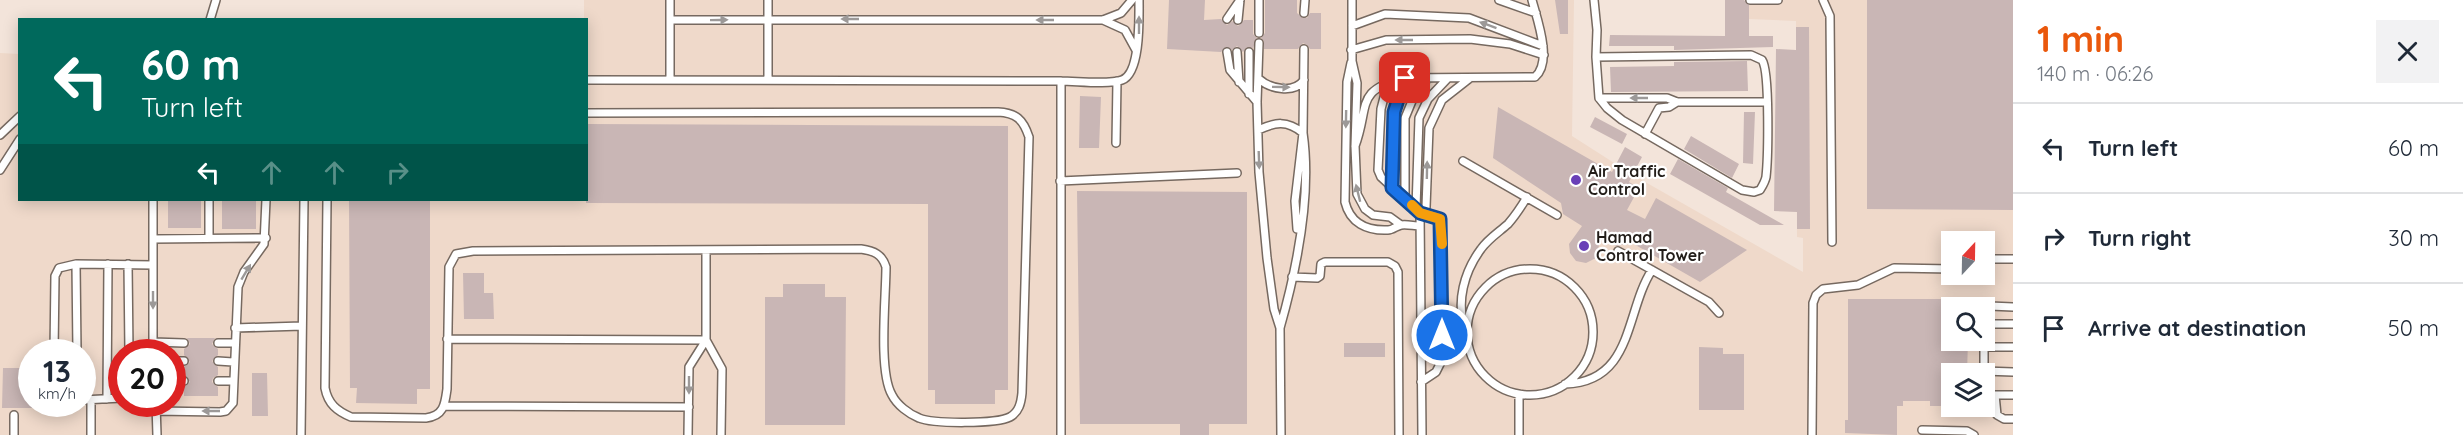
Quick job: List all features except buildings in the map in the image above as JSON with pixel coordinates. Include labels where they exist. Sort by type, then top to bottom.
[{"type":"lane","points":[[211,18],[216,0]]},
{"type":"lane","points":[[670,0],[670,80]]},
{"type":"lane","points":[[768,0],[768,80]]},
{"type":"lane","points":[[670,20],[1103,20],[1121,13],[1132,0]]},
{"type":"lane","points":[[588,80],[1117,81],[1125,79],[1132,72],[1139,38],[1139,0]]},
{"type":"lane","points":[[1227,19],[1240,0]]},
{"type":"lane","points":[[1238,20],[1240,0]]},
{"type":"lane","points":[[1259,0],[1259,33]]},
{"type":"lane","points":[[1304,13],[1305,0]]},
{"type":"lane","points":[[1499,0],[1536,13]]},
{"type":"lane","points":[[1355,146],[1369,94],[1376,87],[1388,82],[1405,78],[1535,77],[1542,69],[1544,55],[1532,0]]},
{"type":"lane","points":[[1594,0],[1597,30],[1596,57],[1599,98],[1613,115],[1742,190],[1754,192],[1760,190],[1766,178],[1767,102],[1765,64],[1756,56],[1596,57]]},
{"type":"lane","points":[[1750,0],[1778,0]]},
{"type":"lane","points":[[1823,0],[1830,16],[1832,242]]},
{"type":"lane","points":[[1353,1],[1352,61],[1357,83],[1356,183],[1360,201],[1373,215],[1390,217],[1401,225]]},
{"type":"lane","points":[[1352,26],[1385,14],[1469,18],[1543,46]]},
{"type":"lane","points":[[1103,20],[1125,30],[1136,50]]},
{"type":"lane","points":[[1352,50],[1386,40],[1470,39],[1510,44],[1544,55]]},
{"type":"lane","points":[[1259,43],[1258,130],[1267,258],[1274,309],[1280,328]]},
{"type":"lane","points":[[1281,435],[1280,328],[1292,277],[1306,197],[1307,162],[1303,133],[1304,49]]},
{"type":"lane","points":[[1227,52],[1228,67],[1257,102]]},
{"type":"lane","points":[[1237,52],[1239,83]]},
{"type":"lane","points":[[1249,52],[1249,94]]},
{"type":"lane","points":[[1352,61],[1347,82],[1345,202],[1347,212],[1356,223],[1370,229],[1390,230],[1401,225],[1420,226]]},
{"type":"lane","points":[[1392,188],[1394,112],[1405,78]]},
{"type":"lane","points":[[1405,198],[1405,118],[1412,101],[1428,78]]},
{"type":"lane","points":[[1422,435],[1418,211],[1419,118],[1428,99],[1448,78]]},
{"type":"lane","points":[[1418,211],[1426,207],[1428,142],[1433,117],[1437,107],[1447,95],[1470,78]]},
{"type":"lane","points":[[1259,79],[1271,87],[1280,88],[1296,87],[1304,80]]},
{"type":"lane","points":[[1061,81],[1061,435]]},
{"type":"lane","points":[[1116,143],[1117,81]]},
{"type":"lane","points":[[1388,82],[1381,109],[1378,170],[1381,177],[1418,211],[1440,219],[1442,233],[1441,362],[1436,372],[1421,382]]},
{"type":"lane","points":[[1599,98],[1668,98],[1677,102],[1767,102]]},
{"type":"lane","points":[[1645,134],[1659,108],[1669,107],[1677,102]]},
{"type":"lane","points":[[327,201],[327,397],[340,412],[351,417],[435,417],[445,406],[449,267],[456,254],[463,251],[861,249],[879,254],[886,267],[885,372],[892,395],[898,404],[920,419],[933,421],[999,420],[1017,412],[1021,403],[1029,137],[1024,124],[1018,117],[998,112],[588,112]]},
{"type":"lane","points":[[0,135],[18,118]]},
{"type":"lane","points":[[1258,130],[1280,122],[1293,126],[1303,133]]},
{"type":"lane","points":[[0,170],[18,142]]},
{"type":"lane","points":[[1463,161],[1557,215]]},
{"type":"lane","points":[[1060,181],[1237,173]]},
{"type":"lane","points":[[1467,331],[1472,307],[1494,280],[1515,271],[1527,269],[1550,272],[1561,277],[1579,292],[1590,312],[1593,324],[1592,347],[1588,358],[1574,377],[1565,384],[1543,394],[1519,394],[1496,385],[1482,372],[1472,356],[1467,331],[1461,317],[1460,303],[1472,264],[1481,249],[1509,222],[1527,198]]},
{"type":"lane","points":[[153,201],[153,339]]},
{"type":"lane","points":[[208,238],[209,201]]},
{"type":"lane","points":[[186,409],[226,411],[233,403],[234,343],[241,279],[266,238],[266,201]]},
{"type":"lane","points":[[301,435],[304,201]]},
{"type":"lane","points":[[153,239],[266,238]]},
{"type":"lane","points":[[706,250],[706,340],[722,369],[721,435]]},
{"type":"lane","points":[[1618,251],[1709,302],[1719,313]]},
{"type":"lane","points":[[1995,259],[2013,259]]},
{"type":"lane","points":[[1292,277],[1317,279],[1320,276],[1321,264],[1324,262],[1389,262],[1395,266],[1398,272],[1399,435]]},
{"type":"lane","points":[[54,339],[54,276],[59,268],[76,264],[153,264]]},
{"type":"lane","points":[[76,264],[77,339]]},
{"type":"lane","points":[[96,400],[107,399],[108,264]]},
{"type":"lane","points":[[128,264],[129,339]]},
{"type":"lane","points":[[1812,435],[1813,303],[1819,291],[1865,283],[1894,268],[1941,269]]},
{"type":"lane","points":[[1565,384],[1579,384],[1589,380],[1602,372],[1616,358],[1627,340],[1639,293],[1652,270]]},
{"type":"lane","points":[[1995,306],[2013,307]]},
{"type":"lane","points":[[1995,324],[2013,324]]},
{"type":"lane","points":[[235,328],[302,326]]},
{"type":"lane","points":[[447,339],[706,340]]},
{"type":"lane","points":[[688,435],[689,367],[706,340]]},
{"type":"lane","points":[[218,343],[234,343]]},
{"type":"lane","points":[[1995,345],[2013,347]]},
{"type":"lane","points":[[218,361],[234,362]]},
{"type":"lane","points":[[1995,372],[2013,372]]},
{"type":"lane","points":[[218,381],[233,381]]},
{"type":"lane","points":[[1519,394],[1519,435]]},
{"type":"lane","points":[[2013,395],[1995,395],[1997,415],[2004,419],[2013,419]]},
{"type":"lane","points":[[445,406],[689,407]]},
{"type":"lane","points":[[14,415],[14,435]]},
{"type":"lane","points":[[89,417],[91,435]]},
{"type":"lane","points":[[156,417],[157,435]]},
{"type":"lane","points":[[1922,430],[1967,431],[1974,435]]},
{"type":"shaded area","points":[[584,0],[1574,0],[1572,136],[1633,175],[1803,272],[1803,238],[1797,237],[1796,21],[1749,19],[1749,0],[2013,0],[2013,435],[0,435],[0,53],[18,54],[18,201],[588,201],[588,18],[584,18]]},
{"type":"slow traffic","points":[[1412,205],[1420,213],[1440,219],[1442,244]]},
{"type":"place","name":"Air Traffic Control","points":[[1576,180]]},
{"type":"place","name":"Hamad Control Tower","points":[[1584,246]]},
{"type":"route","points":[[1405,78],[1394,112],[1392,127],[1392,188],[1420,213],[1440,219],[1442,335]]}]
